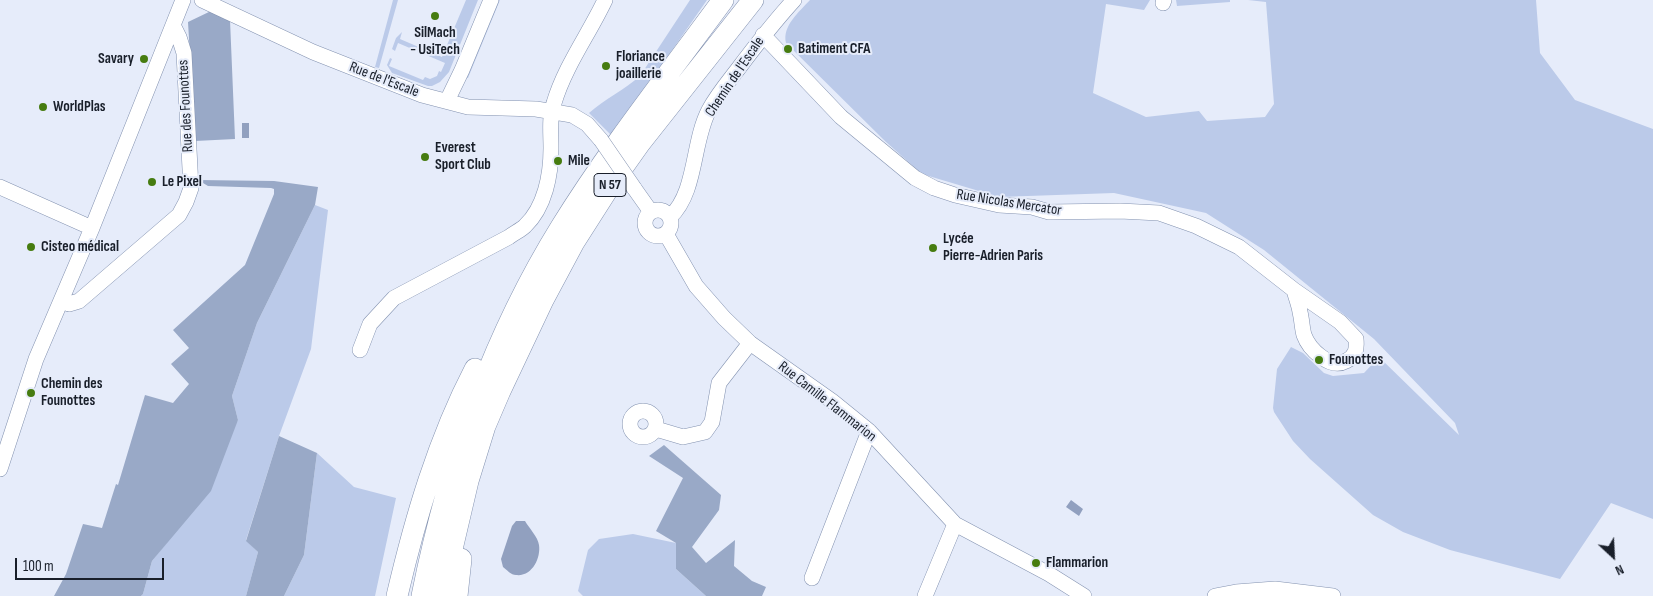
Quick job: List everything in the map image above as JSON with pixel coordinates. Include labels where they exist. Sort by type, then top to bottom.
[{"type":"highway","name":"N 57","points":[[422,596],[439,519],[461,443],[497,350],[538,268],[560,228],[601,166],[723,0]]},
{"type":"highway","name":"N 57","points":[[441,596],[468,481],[485,426],[543,300],[569,250],[640,143],[753,0]]},
{"type":"highway","points":[[397,596],[427,487],[454,415],[498,322],[538,268]]},
{"type":"highway","points":[[457,596],[463,547],[471,505],[500,391]]},
{"type":"street","name":"Rue des Founottes","points":[[0,469],[36,359],[92,228],[183,0]]},
{"type":"street","name":"Rue de l'Escale","points":[[202,0],[313,52],[422,95],[468,107],[552,111],[578,118],[595,132],[651,212]]},
{"type":"street","points":[[447,102],[491,0]]},
{"type":"street","points":[[360,350],[370,324],[394,298],[509,237],[525,226],[539,208],[547,185],[551,151],[552,111],[563,80],[605,0]]},
{"type":"street","name":"Chemin de l'Escale","points":[[670,216],[676,210],[686,191],[696,147],[709,110],[764,35],[794,0]]},
{"type":"street","name":"Rue des Founottes","points":[[61,301],[70,304],[79,300],[178,215],[186,202],[191,188],[184,53],[173,25]]},
{"type":"street","name":"Rue Nicolas Mercator","points":[[764,35],[841,117],[915,178],[934,188],[999,205],[1032,207],[1049,212],[1120,211],[1159,213],[1196,226],[1239,247],[1294,290],[1340,322],[1356,339],[1357,347],[1352,357],[1345,362],[1336,364],[1324,358],[1310,344],[1304,336],[1294,290]]},
{"type":"street","points":[[0,187],[92,228]]},
{"type":"street","points":[[659,210],[670,216],[670,228],[666,234],[654,236],[648,231],[645,223],[651,212],[659,210]]},
{"type":"street","name":"Rue Camille Flammarion","points":[[666,234],[696,286],[750,343],[832,401],[869,431],[955,524],[1049,574],[1084,596]]},
{"type":"street","points":[[656,429],[682,437],[705,432],[712,422],[719,383],[750,343]]},
{"type":"street","points":[[812,578],[869,431]]},
{"type":"street","points":[[925,596],[955,524]]},
{"type":"street","points":[[1215,596],[1236,592],[1275,589],[1333,596]]},
{"type":"shaded area","points":[[393,0],[398,0],[379,68],[375,67]]},
{"type":"shaded area","points":[[466,0],[478,0],[449,72],[440,82],[428,86],[392,73],[387,65],[390,58],[392,59],[389,66],[423,80],[425,77],[430,79],[437,76],[445,63],[398,43],[395,51],[392,49],[396,38],[402,32],[400,39],[442,57]]},
{"type":"shaded area","points":[[497,0],[500,0],[468,78],[465,78]]},
{"type":"shaded area","points":[[690,0],[707,0],[611,135],[589,113],[640,76]]},
{"type":"shaded area","points":[[810,0],[1150,0],[1144,10],[1106,4],[1093,93],[1146,117],[1199,111],[1207,121],[1265,117],[1274,104],[1266,2],[1248,0],[1536,0],[1540,53],[1575,100],[1653,129],[1653,519],[1611,503],[1560,579],[1450,550],[1403,532],[1373,515],[1310,459],[1293,441],[1273,408],[1277,369],[1291,347],[1303,353],[1324,373],[1333,376],[1364,373],[1379,357],[1459,435],[1455,423],[1374,339],[1264,250],[1206,213],[1114,193],[999,197],[922,174],[886,142],[786,43],[785,37],[789,25]]},
{"type":"shaded area","points":[[1176,0],[1230,0],[1230,2],[1177,6]]},
{"type":"shaded area","points":[[211,11],[230,20],[235,139],[195,141],[188,22]]},
{"type":"shaded area","points":[[242,123],[249,123],[249,138],[242,138]]},
{"type":"shaded area","points":[[198,180],[274,181],[318,187],[315,205],[257,323],[232,396],[238,420],[211,491],[152,561],[141,596],[54,596],[66,574],[83,524],[102,528],[116,484],[118,485],[145,395],[173,403],[189,384],[171,364],[189,348],[173,330],[245,265],[274,194],[274,189],[271,188],[208,186]]},
{"type":"shaded area","points":[[315,205],[328,210],[311,349],[279,436],[246,540],[258,552],[246,596],[141,596],[152,561],[168,541],[238,420],[232,396],[257,323]]},
{"type":"shaded area","points":[[279,436],[317,453],[304,555],[284,596],[246,596],[258,552],[246,541]]},
{"type":"shaded area","points":[[664,445],[721,495],[719,510],[692,547],[706,563],[735,540],[734,566],[752,581],[766,587],[762,596],[706,596],[676,569],[676,543],[656,531],[683,478],[649,456]]},
{"type":"shaded area","points":[[317,453],[354,487],[396,498],[375,596],[284,596],[304,555]]},
{"type":"shaded area","points":[[1071,500],[1083,509],[1079,516],[1066,507]]},
{"type":"shaded area","points":[[516,521],[525,521],[539,545],[537,561],[531,570],[522,575],[514,575],[509,572],[503,567],[501,559],[512,526]]},
{"type":"shaded area","points":[[633,534],[676,543],[676,569],[706,596],[583,596],[578,591],[588,550],[599,539]]},
{"type":"place","name":"SilMach - UsiTech","points":[[435,16]]},
{"type":"place","name":"Batiment CFA","points":[[788,49]]},
{"type":"place","name":"Savary","points":[[144,59]]},
{"type":"place","name":"Floriance joaillerie","points":[[606,66]]},
{"type":"place","name":"WorldPlas","points":[[43,107]]},
{"type":"place","name":"Everest Sport Club","points":[[425,157]]},
{"type":"place","name":"Mile","points":[[558,161]]},
{"type":"place","name":"Le Pixel","points":[[152,182]]},
{"type":"place","name":"Cisteo médical","points":[[31,247]]},
{"type":"place","name":"Lycée Pierre-Adrien Paris","points":[[933,248]]},
{"type":"place","name":"Founottes","points":[[1319,360]]},
{"type":"place","name":"Chemin des Founottes","points":[[31,393]]},
{"type":"place","name":"Flammarion","points":[[1036,563]]}]
